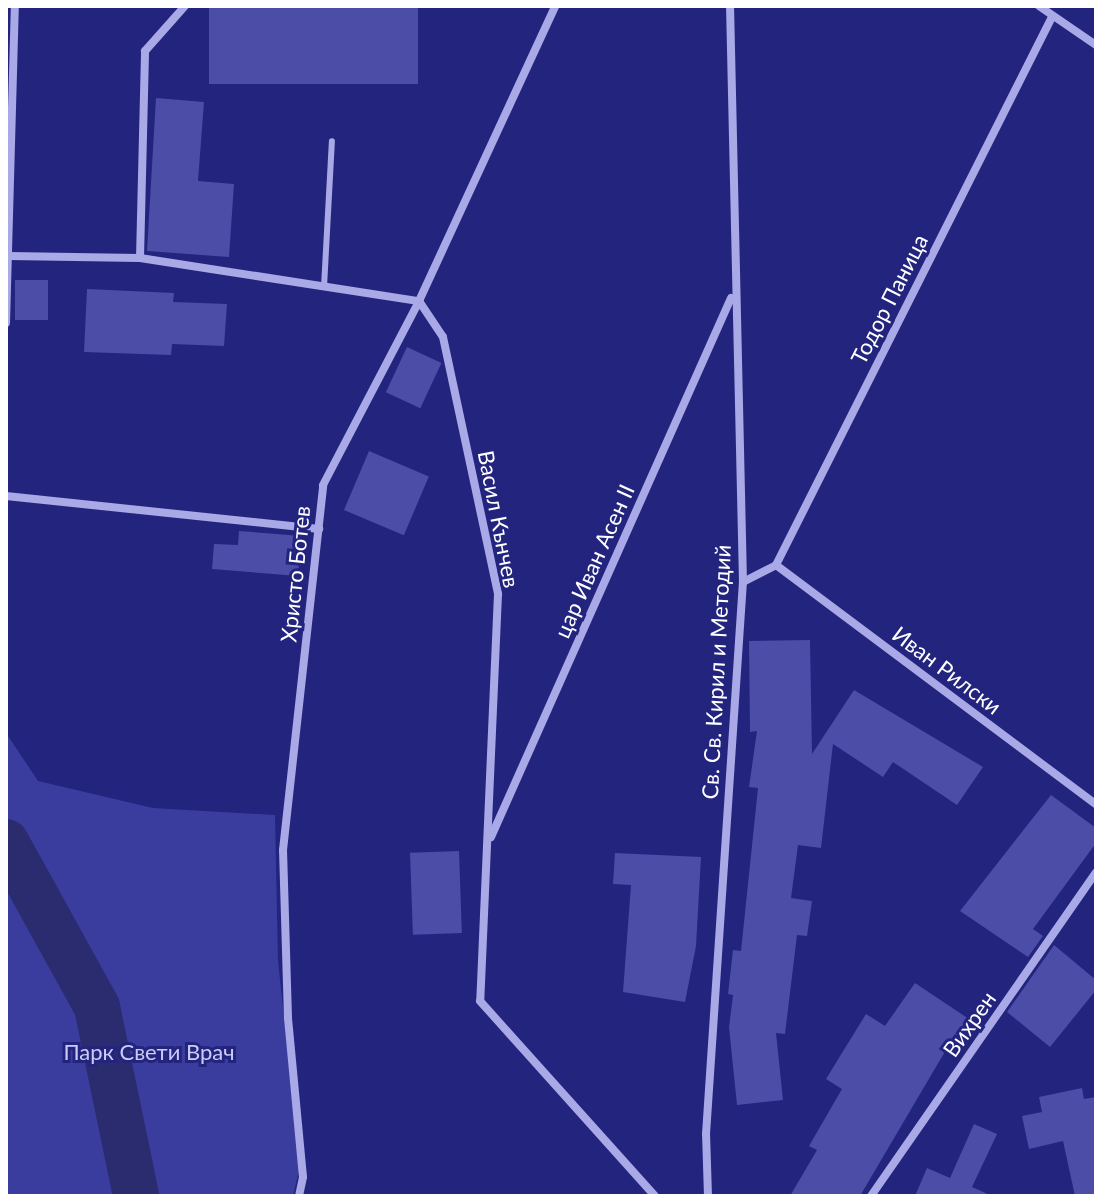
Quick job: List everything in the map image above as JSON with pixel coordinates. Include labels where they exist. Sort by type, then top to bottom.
[{"type":"street","points":[[6,323],[15,6]]},
{"type":"street","points":[[140,258],[145,51],[185,6]]},
{"type":"street","name":"Христо Ботев","points":[[299,1196],[303,1177],[288,1018],[283,850],[323,485],[419,301],[555,6]]},
{"type":"street","name":"Св. Св. Кирил и Методий","points":[[708,1196],[706,1134],[743,582],[733,294],[730,6]]},
{"type":"street","points":[[1039,6],[1096,45]]},
{"type":"street","name":"Тодор Паница","points":[[776,565],[1052,17]]},
{"type":"street","points":[[9,256],[140,258],[419,301]]},
{"type":"street","name":"цар Иван Асен II","points":[[488,844],[733,294]]},
{"type":"street","name":"Васил Кънчев","points":[[419,301],[443,337],[498,594],[480,1001],[655,1196]]},
{"type":"street","points":[[6,496],[319,529]]},
{"type":"street","points":[[743,582],[776,565]]},
{"type":"street","name":"Иван Рилски","points":[[776,565],[1096,804]]},
{"type":"street","name":"Вихрен","points":[[871,1196],[1096,872]]},
{"type":"lane","points":[[324,287],[332,141]]},
{"type":"green space","name":"Парк Свети Врач","points":[[6,733],[38,781],[153,808],[275,815],[278,961],[300,1166],[293,1196],[6,1196]]},
{"type":"building","points":[[209,6],[418,6],[418,84],[209,84]]},
{"type":"building","points":[[156,98],[204,102],[198,181],[234,184],[229,257],[147,251]]},
{"type":"building","points":[[15,280],[48,280],[48,320],[15,320]]},
{"type":"building","points":[[87,289],[174,293],[173,302],[227,304],[224,346],[172,344],[171,355],[84,352]]},
{"type":"building","points":[[407,347],[441,363],[420,408],[386,392]]},
{"type":"building","points":[[369,451],[429,476],[404,535],[344,510]]},
{"type":"building","points":[[239,531],[301,536],[298,576],[212,569],[214,544],[238,545]]},
{"type":"building","points":[[810,640],[812,754],[854,690],[983,767],[957,805],[893,762],[883,777],[833,744],[821,848],[798,845],[791,898],[812,901],[807,936],[797,935],[785,1034],[776,1033],[783,1100],[737,1105],[729,1027],[733,995],[728,994],[733,950],[741,951],[758,788],[749,787],[757,731],[750,732],[749,641]]},
{"type":"building","points":[[1051,795],[1096,828],[1096,843],[1033,929],[1043,936],[1028,957],[960,911]]},
{"type":"building","points":[[459,851],[462,933],[413,935],[410,853]]},
{"type":"building","points":[[615,853],[701,857],[696,946],[685,1002],[623,992],[631,885],[613,884]]},
{"type":"building","points":[[1054,945],[1096,980],[1096,990],[1050,1047],[1007,1012]]},
{"type":"building","points":[[915,983],[972,1021],[955,1047],[950,1043],[860,1196],[790,1196],[817,1150],[809,1146],[842,1089],[826,1079],[866,1014],[885,1026]]},
{"type":"building","points":[[1082,1088],[1084,1099],[1096,1097],[1096,1196],[1075,1196],[1063,1141],[1029,1149],[1022,1116],[1042,1112],[1039,1097]]},
{"type":"building","points":[[974,1124],[997,1134],[972,1187],[992,1196],[915,1196],[927,1168],[950,1178]]},
{"type":"waterway","points":[[6,842],[97,1007],[136,1196]]}]
